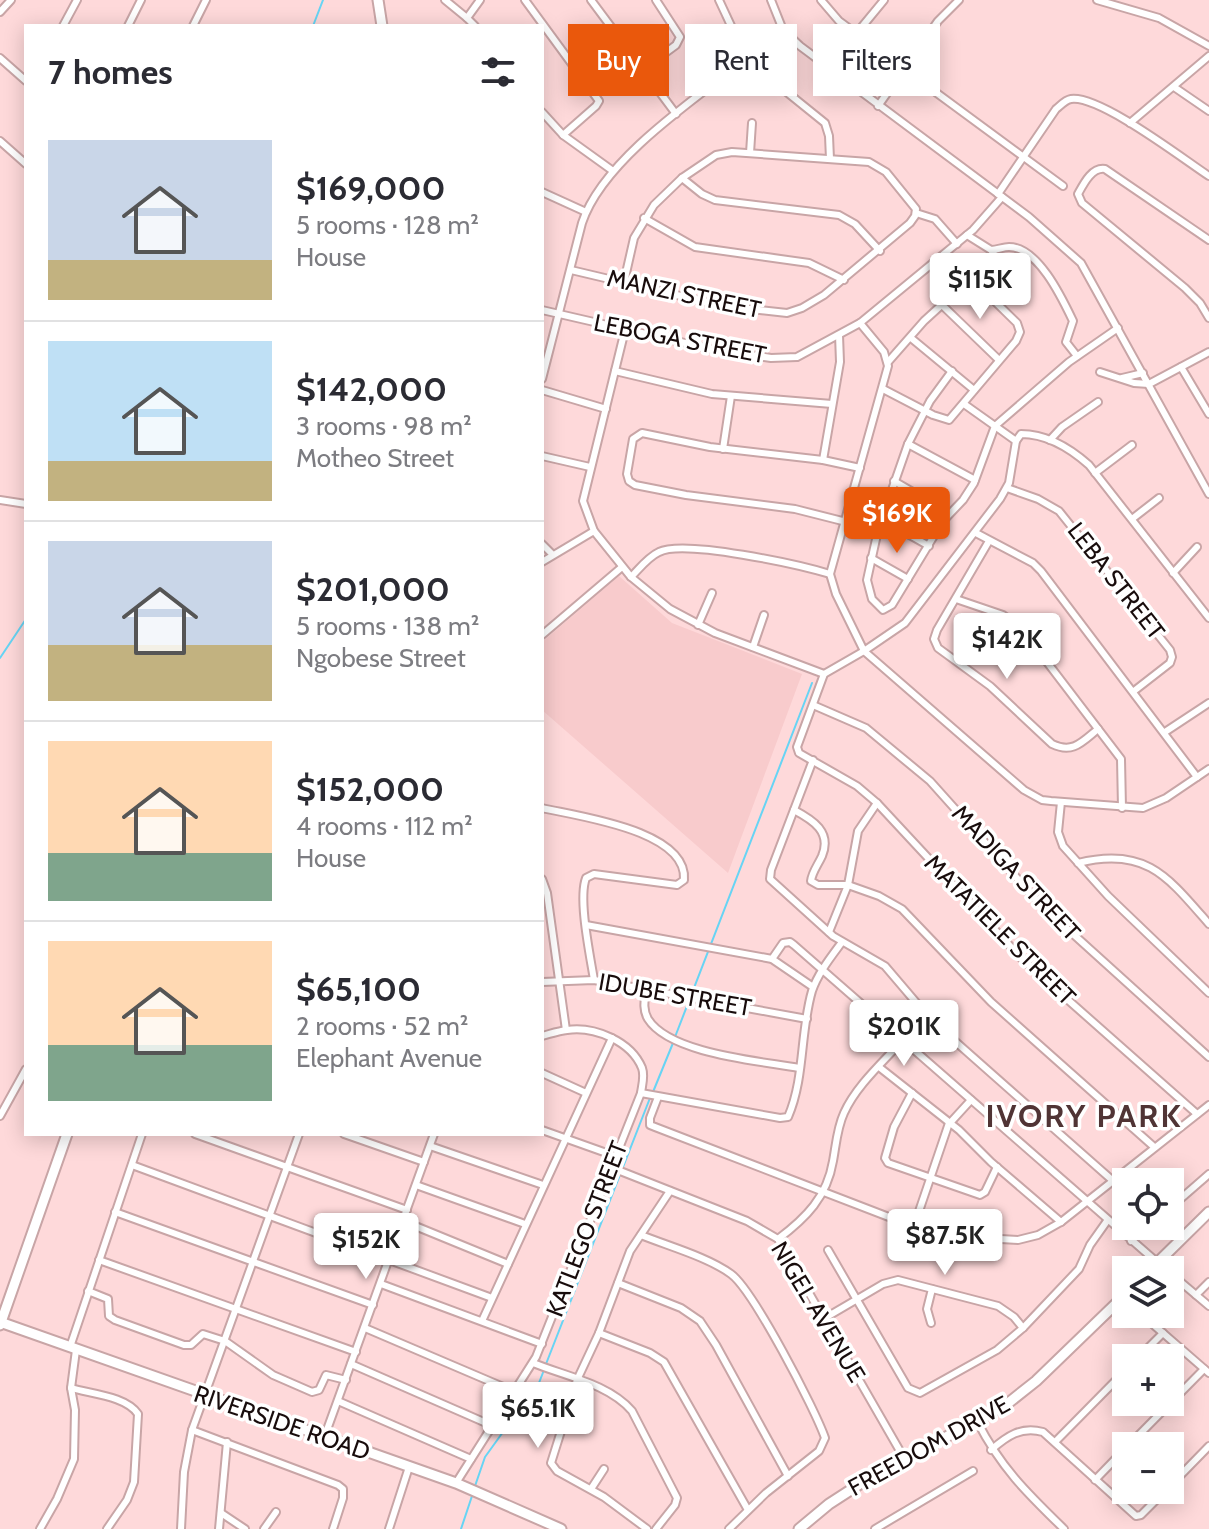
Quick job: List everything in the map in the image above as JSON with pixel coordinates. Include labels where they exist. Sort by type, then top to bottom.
[{"type":"street","points":[[0,12],[11,0]]},
{"type":"street","points":[[64,24],[77,0]]},
{"type":"street","points":[[129,24],[141,0]]},
{"type":"street","points":[[194,24],[206,0]]},
{"type":"street","points":[[378,0],[382,24]]},
{"type":"street","points":[[445,0],[473,24]]},
{"type":"street","points":[[467,18],[480,0]]},
{"type":"street","points":[[525,0],[543,24]]},
{"type":"street","points":[[591,0],[608,24]]},
{"type":"street","points":[[656,0],[680,37],[669,50]]},
{"type":"street","points":[[719,0],[730,24]]},
{"type":"street","points":[[771,0],[781,24]]},
{"type":"street","points":[[821,0],[829,12],[844,24]]},
{"type":"street","points":[[864,24],[884,0]]},
{"type":"street","points":[[936,24],[959,0]]},
{"type":"street","points":[[1097,0],[1118,2],[1174,24],[1209,46]]},
{"type":"street","points":[[544,26],[599,101],[563,135]]},
{"type":"street","points":[[797,43],[1000,196],[1081,263],[1209,494]]},
{"type":"street","points":[[1209,56],[1130,123],[1209,176]]},
{"type":"street","points":[[0,58],[24,79]]},
{"type":"street","points":[[20,75],[24,70]]},
{"type":"street","points":[[1174,87],[1209,111]]},
{"type":"street","points":[[940,94],[1063,186]]},
{"type":"street","points":[[662,96],[676,114]]},
{"type":"street","points":[[544,371],[586,212],[613,171],[700,96]]},
{"type":"street","points":[[792,96],[825,123],[830,159]]},
{"type":"street","points":[[878,106],[885,96]]},
{"type":"street","name":"LEBOGA STREET","points":[[544,311],[711,349],[797,357],[860,323],[967,235],[1000,196],[1022,156],[1056,109],[1067,100],[1079,99],[1130,123]]},
{"type":"street","points":[[544,114],[563,135],[613,171]]},
{"type":"street","points":[[750,153],[752,123]]},
{"type":"street","points":[[0,141],[24,162]]},
{"type":"street","points":[[624,282],[634,238],[654,205],[682,178],[716,155],[732,152],[860,161],[878,166],[914,205],[916,213],[935,219],[957,244]]},
{"type":"street","points":[[1209,240],[1105,169],[1096,170],[1080,191],[1078,197],[1082,203],[1200,303],[1209,318]]},
{"type":"street","points":[[682,178],[715,200],[839,215],[855,224],[880,251]]},
{"type":"street","points":[[544,193],[586,212]]},
{"type":"street","name":"MANZI STREET","points":[[571,270],[723,306],[787,313],[802,308],[844,280],[880,251],[910,223],[916,213]]},
{"type":"street","points":[[644,218],[695,247],[809,263],[844,280]]},
{"type":"street","points":[[967,235],[994,251]]},
{"type":"street","points":[[888,362],[941,304],[972,279],[994,251],[1006,247],[1016,248],[1030,256],[1044,270],[1073,321],[1066,341],[1077,356]]},
{"type":"street","points":[[883,389],[947,420],[1016,341],[1019,327],[972,279]]},
{"type":"street","points":[[1200,303],[1209,295]]},
{"type":"street","points":[[941,304],[999,360]]},
{"type":"street","points":[[860,323],[884,352],[888,362],[830,574],[836,594],[864,651],[1024,790],[1042,800],[1122,808],[1150,806],[1209,769]]},
{"type":"street","points":[[952,371],[925,410],[908,444],[881,519],[868,585],[872,599],[881,609],[890,608],[949,513],[963,500],[975,480],[995,426],[1077,356],[1118,328]]},
{"type":"street","points":[[625,330],[583,501],[594,531],[631,577],[663,604],[698,625],[824,674]]},
{"type":"street","points":[[823,460],[840,362],[839,335]]},
{"type":"street","points":[[911,338],[974,390]]},
{"type":"street","points":[[1100,372],[1134,383],[1149,384],[1209,352]]},
{"type":"street","points":[[1181,367],[1209,413]]},
{"type":"street","points":[[615,371],[731,396],[832,404]]},
{"type":"street","points":[[1122,378],[1143,373]]},
{"type":"street","points":[[544,391],[606,409]]},
{"type":"street","points":[[723,449],[731,396]]},
{"type":"street","points":[[1050,440],[1062,427],[1098,402]]},
{"type":"street","points":[[964,404],[1016,441]]},
{"type":"street","points":[[860,468],[638,434],[632,443],[627,477],[635,485],[795,509],[878,530]]},
{"type":"street","points":[[813,705],[824,674],[894,632],[914,613],[976,533],[1007,488],[1016,441],[1021,434],[1050,440],[1077,455],[1095,473],[1209,618]]},
{"type":"street","points":[[908,444],[975,480]]},
{"type":"street","points":[[1095,473],[1132,445]]},
{"type":"street","points":[[544,456],[590,467]]},
{"type":"street","points":[[894,481],[949,513]]},
{"type":"street","name":"LEBA STREET","points":[[1007,488],[1038,499],[1059,511],[1170,650],[1170,663],[1134,691]]},
{"type":"street","points":[[1132,519],[1159,498]]},
{"type":"street","points":[[0,500],[24,504]]},
{"type":"street","points":[[881,519],[929,546]]},
{"type":"street","points":[[544,560],[594,531]]},
{"type":"street","points":[[976,533],[1041,571],[1197,777]]},
{"type":"street","points":[[989,541],[935,635],[935,643],[942,653],[990,686],[1030,727],[1058,747],[1075,748],[1098,729]]},
{"type":"street","points":[[544,546],[552,554]]},
{"type":"street","points":[[1173,573],[1197,547]]},
{"type":"street","points":[[631,577],[659,552],[676,548],[765,558],[830,574]]},
{"type":"street","points":[[871,558],[908,579]]},
{"type":"street","points":[[544,633],[622,567]]},
{"type":"street","points":[[698,625],[712,593]]},
{"type":"street","points":[[956,599],[1003,615],[1021,628],[1121,759],[1122,808]]},
{"type":"street","points":[[753,647],[764,615]]},
{"type":"street","points":[[1165,732],[1209,703]]},
{"type":"street","name":"MATATIELE STREET","points":[[813,705],[797,745],[799,753],[857,786],[877,803],[1024,961],[1197,1114]]},
{"type":"street","name":"MADIGA STREET","points":[[813,705],[866,728],[930,781],[1041,905],[1209,1057]]},
{"type":"street","points":[[658,1097],[650,1125],[914,1226],[966,1237],[1018,1240],[1038,1235],[1061,1222],[1112,1180],[931,1020],[885,966],[842,942],[770,879],[813,760]]},
{"type":"street","points":[[1061,802],[1059,838],[1078,863],[1209,993]]},
{"type":"street","points":[[829,932],[848,885],[858,831],[877,803]]},
{"type":"street","points":[[544,808],[637,830],[668,850],[684,871],[684,880],[677,885],[589,875],[583,887],[594,980]]},
{"type":"street","points":[[794,810],[814,821],[824,836],[823,854],[810,877],[811,881],[818,885],[848,885],[879,896],[902,909],[991,1002],[1153,1146]]},
{"type":"street","points":[[1078,863],[1113,858],[1145,864],[1173,883],[1209,924]]},
{"type":"street","points":[[544,890],[566,1030]]},
{"type":"street","points":[[586,925],[772,959],[813,987]]},
{"type":"street","points":[[544,927],[551,929]]},
{"type":"street","points":[[772,959],[783,943],[790,942],[1147,1256]]},
{"type":"street","points":[[544,1036],[566,1030],[591,1030],[612,1038],[623,1045],[642,1067],[641,1093],[785,1118],[790,1114],[813,987],[842,942]]},
{"type":"street","name":"IDUBE STREET","points":[[544,982],[594,980],[807,1019]]},
{"type":"street","points":[[646,988],[645,1009],[649,1021],[679,1042],[708,1052],[799,1068]]},
{"type":"street","points":[[482,1321],[612,1038]]},
{"type":"street","points":[[778,1239],[805,1218],[824,1192],[831,1174],[843,1115],[855,1095],[902,1041]]},
{"type":"street","points":[[879,1067],[949,1123],[1061,1222]]},
{"type":"street","points":[[0,1116],[24,1073]]},
{"type":"street","points":[[544,1074],[586,1093]]},
{"type":"street","name":"KATLEGO STREET","points":[[456,1483],[533,1363],[641,1093]]},
{"type":"street","points":[[912,1093],[894,1127],[885,1158],[888,1163],[980,1195],[985,1192],[997,1167]]},
{"type":"street","points":[[914,1226],[949,1123],[971,1100]]},
{"type":"street","points":[[1126,1168],[1209,1105]]},
{"type":"street","points":[[544,1131],[615,1156]]},
{"type":"street","points":[[0,1323],[66,1136]]},
{"type":"street","points":[[40,1529],[74,1459],[73,1348],[88,1291],[141,1136]]},
{"type":"street","points":[[201,1136],[407,1210]]},
{"type":"street","points":[[181,1529],[184,1472],[192,1430],[298,1136]]},
{"type":"street","points":[[350,1136],[424,1162]]},
{"type":"street","points":[[324,1438],[433,1136]]},
{"type":"street","points":[[430,1146],[543,1185]]},
{"type":"street","points":[[132,1165],[492,1298]]},
{"type":"street","name":"NIGEL AVENUE","points":[[610,1167],[747,1221],[778,1239],[904,1458]]},
{"type":"street","points":[[1184,1196],[1209,1174]]},
{"type":"street","points":[[416,1185],[525,1224]]},
{"type":"street","points":[[647,1529],[620,1507],[557,1471],[551,1463],[577,1380],[599,1333],[630,1251],[670,1191]]},
{"type":"street","points":[[115,1212],[373,1305]]},
{"type":"street","points":[[1172,1256],[1209,1212]]},
{"type":"street","points":[[403,1221],[508,1264]]},
{"type":"street","points":[[828,1250],[908,1388],[917,1393],[925,1392],[997,1350],[1023,1328],[1079,1269],[1090,1245],[1107,1221]]},
{"type":"street","points":[[641,1235],[722,1268],[741,1283],[825,1438],[819,1451],[729,1529]]},
{"type":"street","points":[[99,1260],[356,1352]]},
{"type":"street","points":[[825,1318],[890,1281],[907,1281],[998,1306],[1023,1328]]},
{"type":"street","points":[[1196,1295],[1209,1282]]},
{"type":"street","points":[[618,1283],[681,1308],[700,1321],[788,1476]]},
{"type":"street","points":[[381,1284],[542,1344]]},
{"type":"street","points":[[1184,1286],[1209,1306]]},
{"type":"street","points":[[931,1323],[927,1309],[932,1289]]},
{"type":"street","points":[[88,1291],[108,1299],[112,1319],[184,1345],[191,1345],[203,1334],[225,1341],[273,1375],[312,1392],[319,1390],[326,1375],[346,1380]]},
{"type":"street","name":"FREEDOM DRIVE","points":[[799,1529],[829,1504],[904,1458],[1007,1404],[1112,1310]]},
{"type":"street","name":"RIVERSIDE ROAD","points":[[0,1323],[456,1483],[561,1529]]},
{"type":"street","points":[[365,1328],[515,1392]]},
{"type":"street","points":[[1143,1432],[1207,1371],[1157,1328]]},
{"type":"street","points":[[599,1333],[650,1353],[664,1362],[748,1510]]},
{"type":"street","points":[[1152,1344],[1163,1333]]},
{"type":"street","points":[[533,1363],[604,1390],[626,1403],[677,1498],[656,1529]]},
{"type":"street","points":[[351,1364],[493,1426]]},
{"type":"street","points":[[1055,1442],[1112,1384]]},
{"type":"street","points":[[71,1388],[123,1403],[138,1414],[134,1482],[127,1500],[107,1529]]},
{"type":"street","points":[[338,1401],[471,1459]]},
{"type":"street","points":[[977,1421],[991,1450],[1012,1478],[1064,1529]]},
{"type":"street","points":[[192,1430],[343,1489],[333,1529]]},
{"type":"street","points":[[991,1450],[1006,1437],[1022,1430],[1043,1432],[1112,1495]]},
{"type":"street","points":[[219,1529],[227,1442]]},
{"type":"street","points":[[1184,1472],[1209,1446]]},
{"type":"street","points":[[1095,1480],[1112,1462]]},
{"type":"street","points":[[389,1529],[409,1467]]},
{"type":"street","points":[[591,1489],[604,1469]]},
{"type":"street","points":[[875,1529],[973,1471]]},
{"type":"street","points":[[1122,1504],[1136,1516],[1152,1504]]},
{"type":"street","points":[[264,1529],[276,1512]]},
{"type":"street","points":[[221,1513],[245,1529]]},
{"type":"street","points":[[886,1521],[892,1529]]},
{"type":"shaded area","points":[[619,576],[672,623],[802,674],[728,873],[544,712],[544,640]]},
{"type":"waterway","points":[[314,24],[323,0]]},
{"type":"waterway","points":[[0,658],[24,622]]},
{"type":"waterway","points":[[675,1037],[812,683]]},
{"type":"waterway","points":[[653,1092],[673,1043]]},
{"type":"waterway","points":[[546,1364],[650,1098]]},
{"type":"waterway","points":[[475,1486],[485,1457],[503,1432],[530,1406],[544,1370]]},
{"type":"waterway","points":[[461,1529],[472,1496]]},
{"type":"district","name":"IVORY PARK","points":[[1084,1116]]}]
